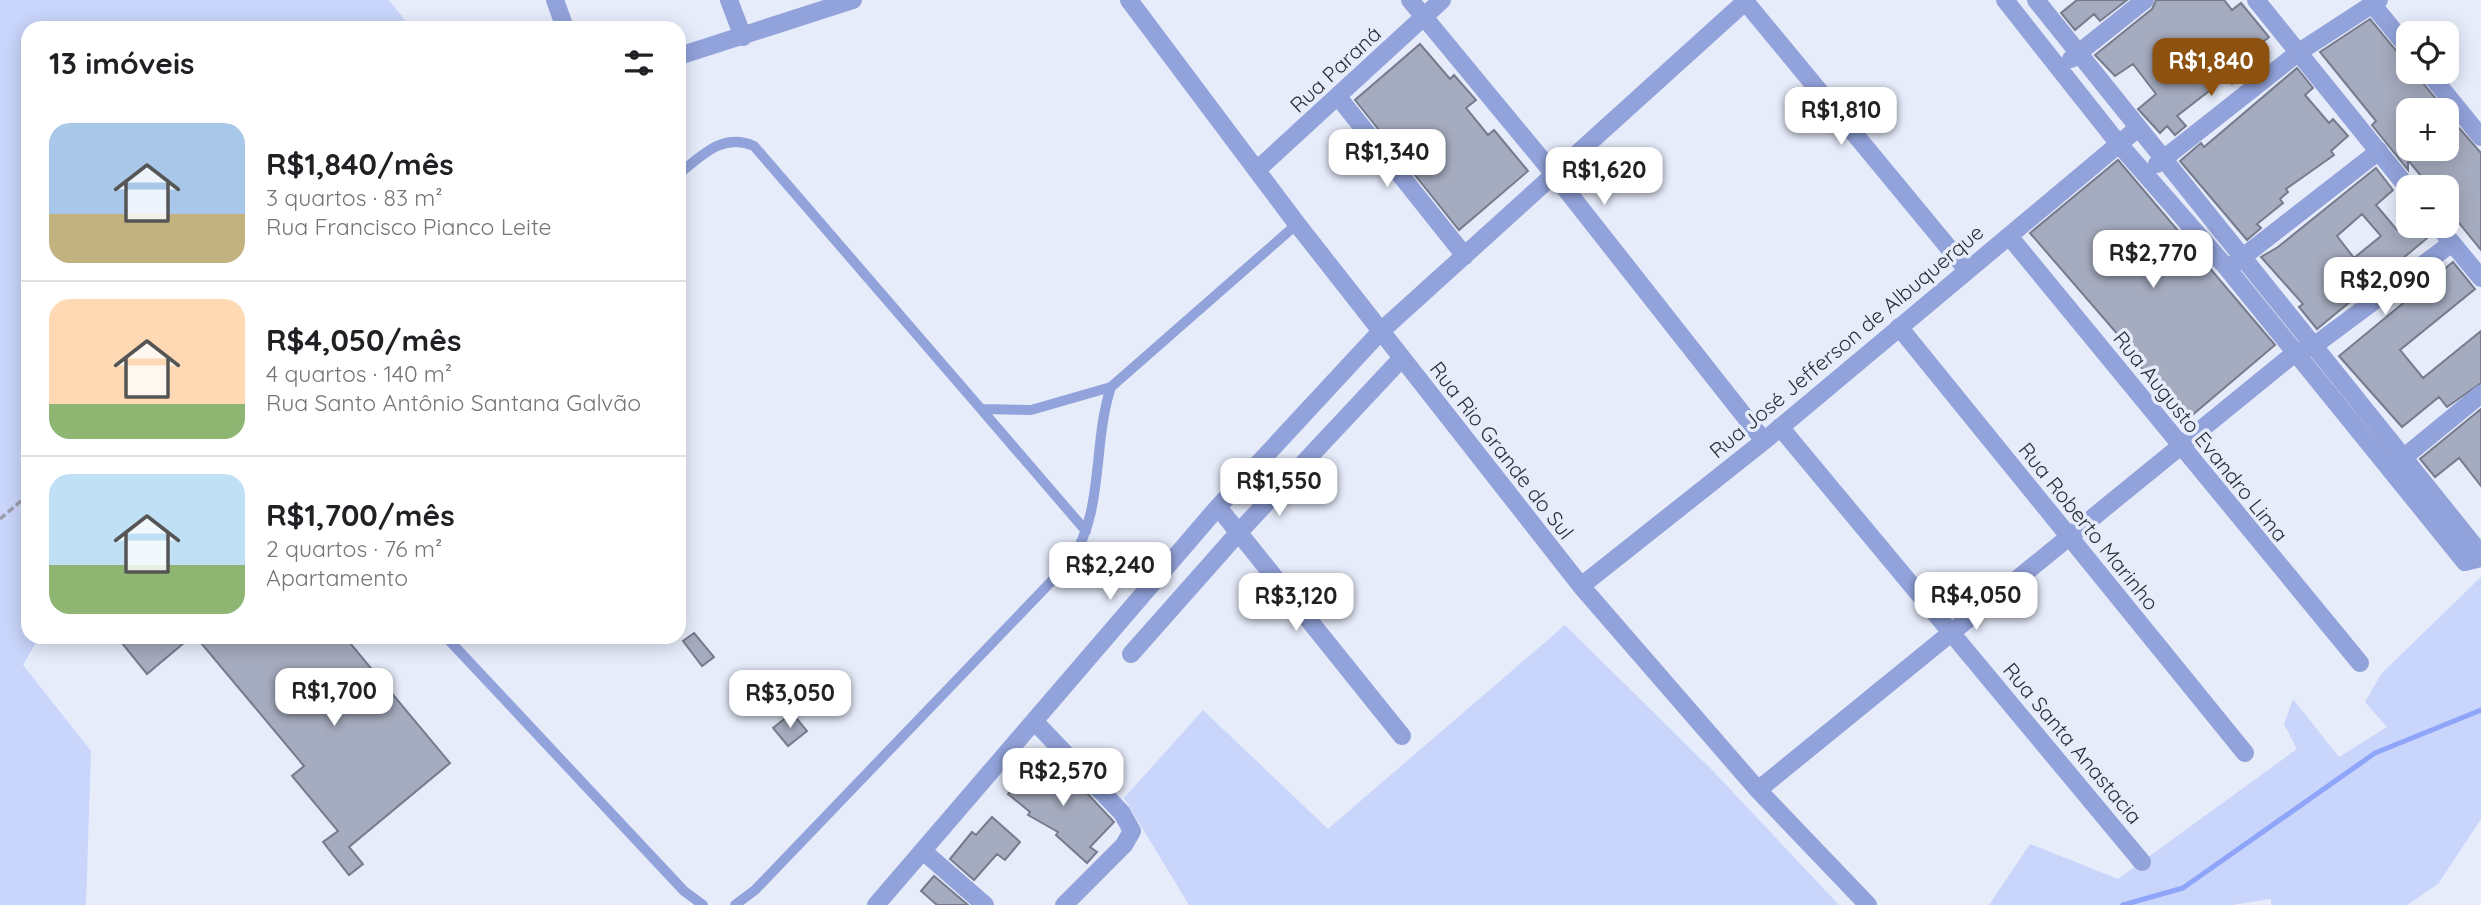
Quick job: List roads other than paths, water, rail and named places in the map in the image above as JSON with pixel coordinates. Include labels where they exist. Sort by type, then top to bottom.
[{"type":"street","points":[[555,0],[562,21]]},
{"type":"street","points":[[729,0],[743,37]]},
{"type":"street","points":[[686,54],[853,0]]},
{"type":"street","points":[[1410,0],[1553,173],[1764,441]]},
{"type":"street","name":"Rua Paraná","points":[[1258,170],[1442,0]]},
{"type":"street","points":[[2005,0],[2118,144],[2227,268],[2389,469],[2476,558]]},
{"type":"street","points":[[2036,0],[2404,457],[2476,558]]},
{"type":"street","points":[[2060,68],[2146,0]]},
{"type":"street","points":[[2256,0],[2398,175]]},
{"type":"street","points":[[876,905],[1036,723],[1218,507],[1381,331],[1746,1],[1968,270]]},
{"type":"street","name":"Rua Rio Grande do Sul","points":[[1132,2],[1297,225],[1581,586],[1758,790],[1868,905]]},
{"type":"street","points":[[2145,173],[2299,52],[2376,2],[2396,31]]},
{"type":"street","points":[[2438,84],[2481,137]]},
{"type":"street","points":[[1339,98],[1465,257]]},
{"type":"street","name":"Rua José Jefferson de Albuquerque","points":[[1581,586],[1764,441],[2138,128]]},
{"type":"street","points":[[2227,268],[2379,151]]},
{"type":"street","name":"Rua Augusto Evandro Lima","points":[[2009,236],[2360,663]]},
{"type":"street","points":[[2448,238],[2481,278]]},
{"type":"street","points":[[1758,790],[2295,354],[2315,345],[2452,243]]},
{"type":"street","name":"Rua Roberto Marinho","points":[[1899,327],[2245,753]]},
{"type":"street","points":[[1131,654],[1239,532],[1401,359]]},
{"type":"street","points":[[2389,469],[2481,394]]},
{"type":"street","name":"Rua Santa Anastacia","points":[[1780,427],[2142,862]]},
{"type":"street","points":[[1218,507],[1402,736]]},
{"type":"street","points":[[1036,723],[1131,825],[1130,838],[1065,905]]},
{"type":"street","points":[[923,851],[985,905]]},
{"type":"lane","points":[[686,168],[708,150],[723,143],[746,143],[754,146],[1086,531]]},
{"type":"lane","points":[[981,409],[1031,410],[1111,387],[1297,225]]},
{"type":"lane","points":[[735,905],[755,890],[1070,562],[1086,531],[1102,420],[1111,387]]},
{"type":"lane","points":[[453,644],[684,891],[703,905]]},
{"type":"waterway","points":[[2123,905],[2183,888],[2375,753],[2481,710]]}]
